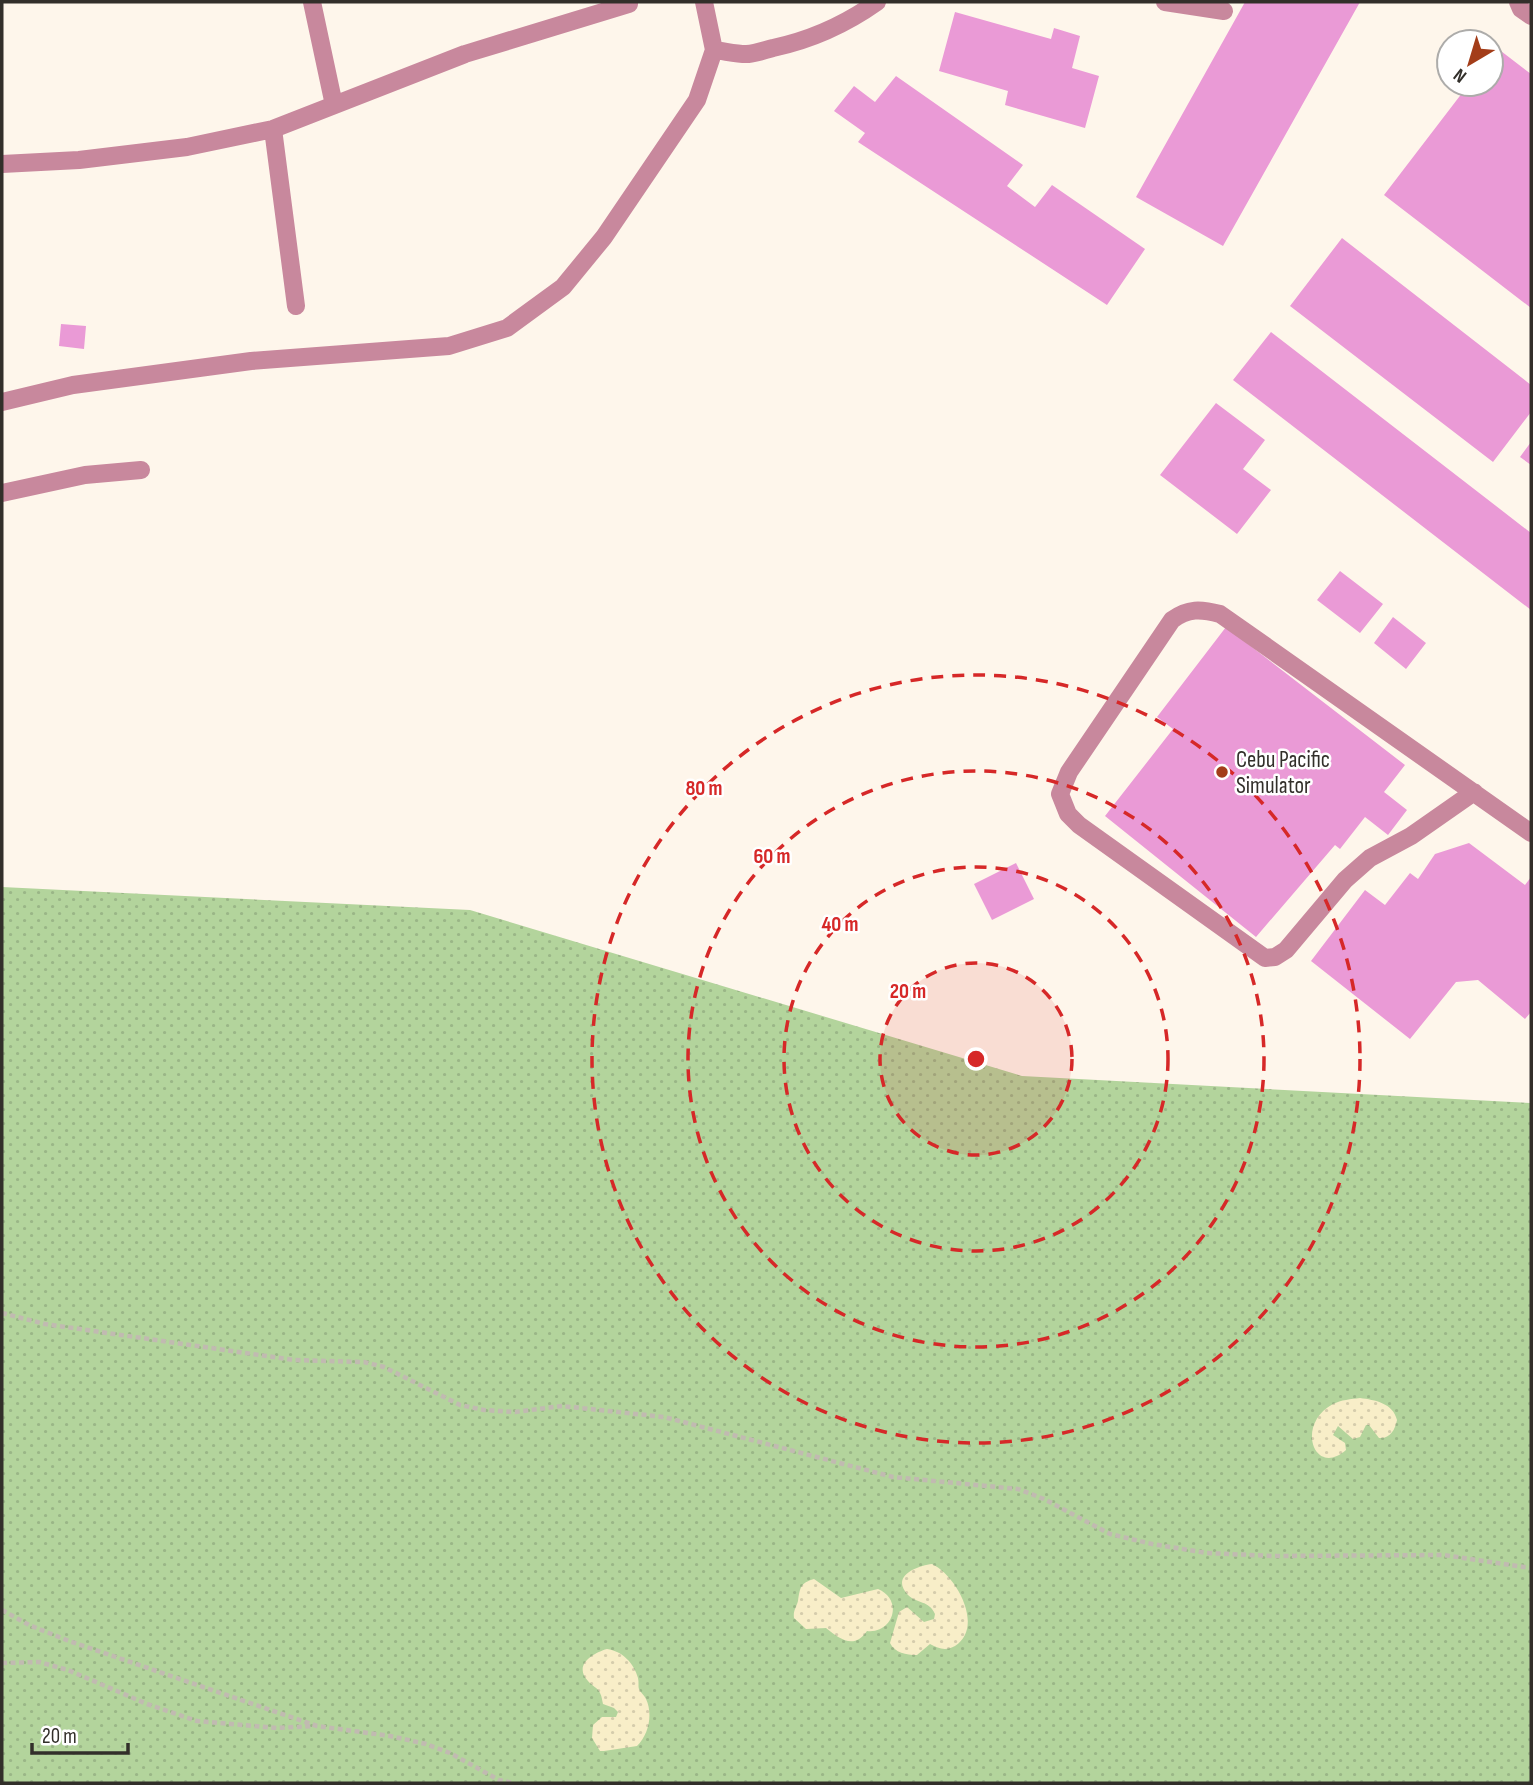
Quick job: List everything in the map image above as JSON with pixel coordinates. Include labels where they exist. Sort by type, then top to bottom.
[{"type":"street","points":[[312,2],[334,105]]},
{"type":"street","points":[[2,402],[73,385],[251,361],[449,346],[507,328],[563,287],[604,237],[696,100],[714,50],[704,2]]},
{"type":"street","points":[[714,50],[748,54],[787,45],[814,37],[877,2]]},
{"type":"street","points":[[1166,2],[1224,11]]},
{"type":"street","points":[[1518,2],[1521,9],[1531,16]]},
{"type":"street","points":[[2,164],[79,160],[160,150],[273,129],[465,54],[629,4]]},
{"type":"street","points":[[273,129],[296,306]]},
{"type":"street","points":[[2,493],[85,475],[141,470]]},
{"type":"street","points":[[1474,792],[1411,836],[1370,858],[1345,880],[1286,950],[1275,957],[1265,958],[1079,825],[1069,814],[1060,794],[1069,772],[1172,620],[1181,614],[1200,609],[1220,614],[1474,792],[1531,833]]},
{"type":"path","points":[[2,1313],[69,1328],[294,1360],[364,1363],[384,1367],[460,1405],[484,1410],[515,1412],[562,1406],[664,1417],[893,1477],[1018,1489],[1044,1499],[1110,1534],[1152,1544],[1207,1553],[1273,1556],[1444,1555],[1531,1568]]},
{"type":"path","points":[[2,1610],[29,1625],[94,1650],[317,1726]]},
{"type":"path","points":[[2,1662],[39,1662],[68,1670],[147,1704],[197,1721],[277,1728],[317,1726],[390,1735],[450,1753],[499,1780],[513,1783]]},
{"type":"green space","points":[[2,887],[470,910],[1022,1076],[1531,1103],[1531,1783],[2,1783]]},
{"type":"sand","points":[[1360,1398],[1377,1401],[1392,1410],[1397,1420],[1391,1433],[1379,1438],[1369,1425],[1366,1425],[1360,1437],[1353,1439],[1338,1426],[1333,1435],[1345,1443],[1346,1450],[1335,1457],[1325,1457],[1318,1453],[1313,1445],[1312,1435],[1314,1424],[1321,1413],[1333,1404]]},
{"type":"sand","points":[[932,1564],[950,1579],[964,1602],[967,1627],[964,1637],[952,1648],[942,1649],[930,1644],[917,1655],[901,1653],[890,1643],[899,1612],[907,1607],[924,1622],[934,1619],[935,1614],[930,1606],[908,1595],[902,1582],[913,1570]]},
{"type":"sand","points":[[814,1579],[841,1598],[878,1589],[891,1601],[893,1608],[889,1622],[852,1641],[842,1639],[826,1628],[806,1629],[794,1618],[794,1613],[802,1587]]},
{"type":"sand","points":[[607,1649],[622,1655],[634,1667],[639,1689],[648,1705],[649,1717],[647,1730],[637,1746],[600,1751],[592,1738],[593,1725],[602,1717],[616,1717],[618,1712],[603,1704],[599,1691],[588,1681],[583,1670],[587,1660]]},
{"type":"building","points":[[1245,2],[1360,2],[1223,246],[1136,197]]},
{"type":"building","points":[[955,12],[1051,39],[1054,28],[1080,36],[1072,68],[1099,76],[1085,128],[1005,105],[1008,91],[939,71]]},
{"type":"building","points":[[1505,54],[1531,74],[1531,308],[1384,195],[1458,98],[1505,98]]},
{"type":"building","points":[[896,76],[1023,165],[1007,186],[1035,207],[1052,185],[1145,249],[1107,305],[858,142],[865,133],[834,111],[854,86],[875,102]]},
{"type":"building","points":[[1342,238],[1531,385],[1531,412],[1493,462],[1290,306]]},
{"type":"building","points":[[61,324],[86,326],[84,349],[59,346]]},
{"type":"building","points":[[1271,332],[1531,533],[1531,610],[1233,380]]},
{"type":"building","points":[[1216,403],[1265,440],[1243,469],[1271,490],[1237,534],[1160,475]]},
{"type":"building","points":[[1531,442],[1531,465],[1520,457]]},
{"type":"building","points":[[1340,571],[1383,604],[1360,633],[1317,600]]},
{"type":"building","points":[[1393,617],[1426,643],[1406,669],[1374,643]]},
{"type":"building","points":[[1226,627],[1405,765],[1384,792],[1407,810],[1388,835],[1365,817],[1340,849],[1335,845],[1256,937],[1105,816],[1173,729],[1157,717]]},
{"type":"building","points":[[1469,843],[1525,885],[1531,877],[1531,1012],[1525,1019],[1478,980],[1456,982],[1410,1039],[1311,961],[1365,890],[1385,905],[1410,873],[1418,879],[1435,854]]},
{"type":"building","points":[[1016,863],[1034,899],[992,920],[974,884]]},
{"type":"place","name":"Cebu Pacific Simulator","points":[[1222,772]]}]
